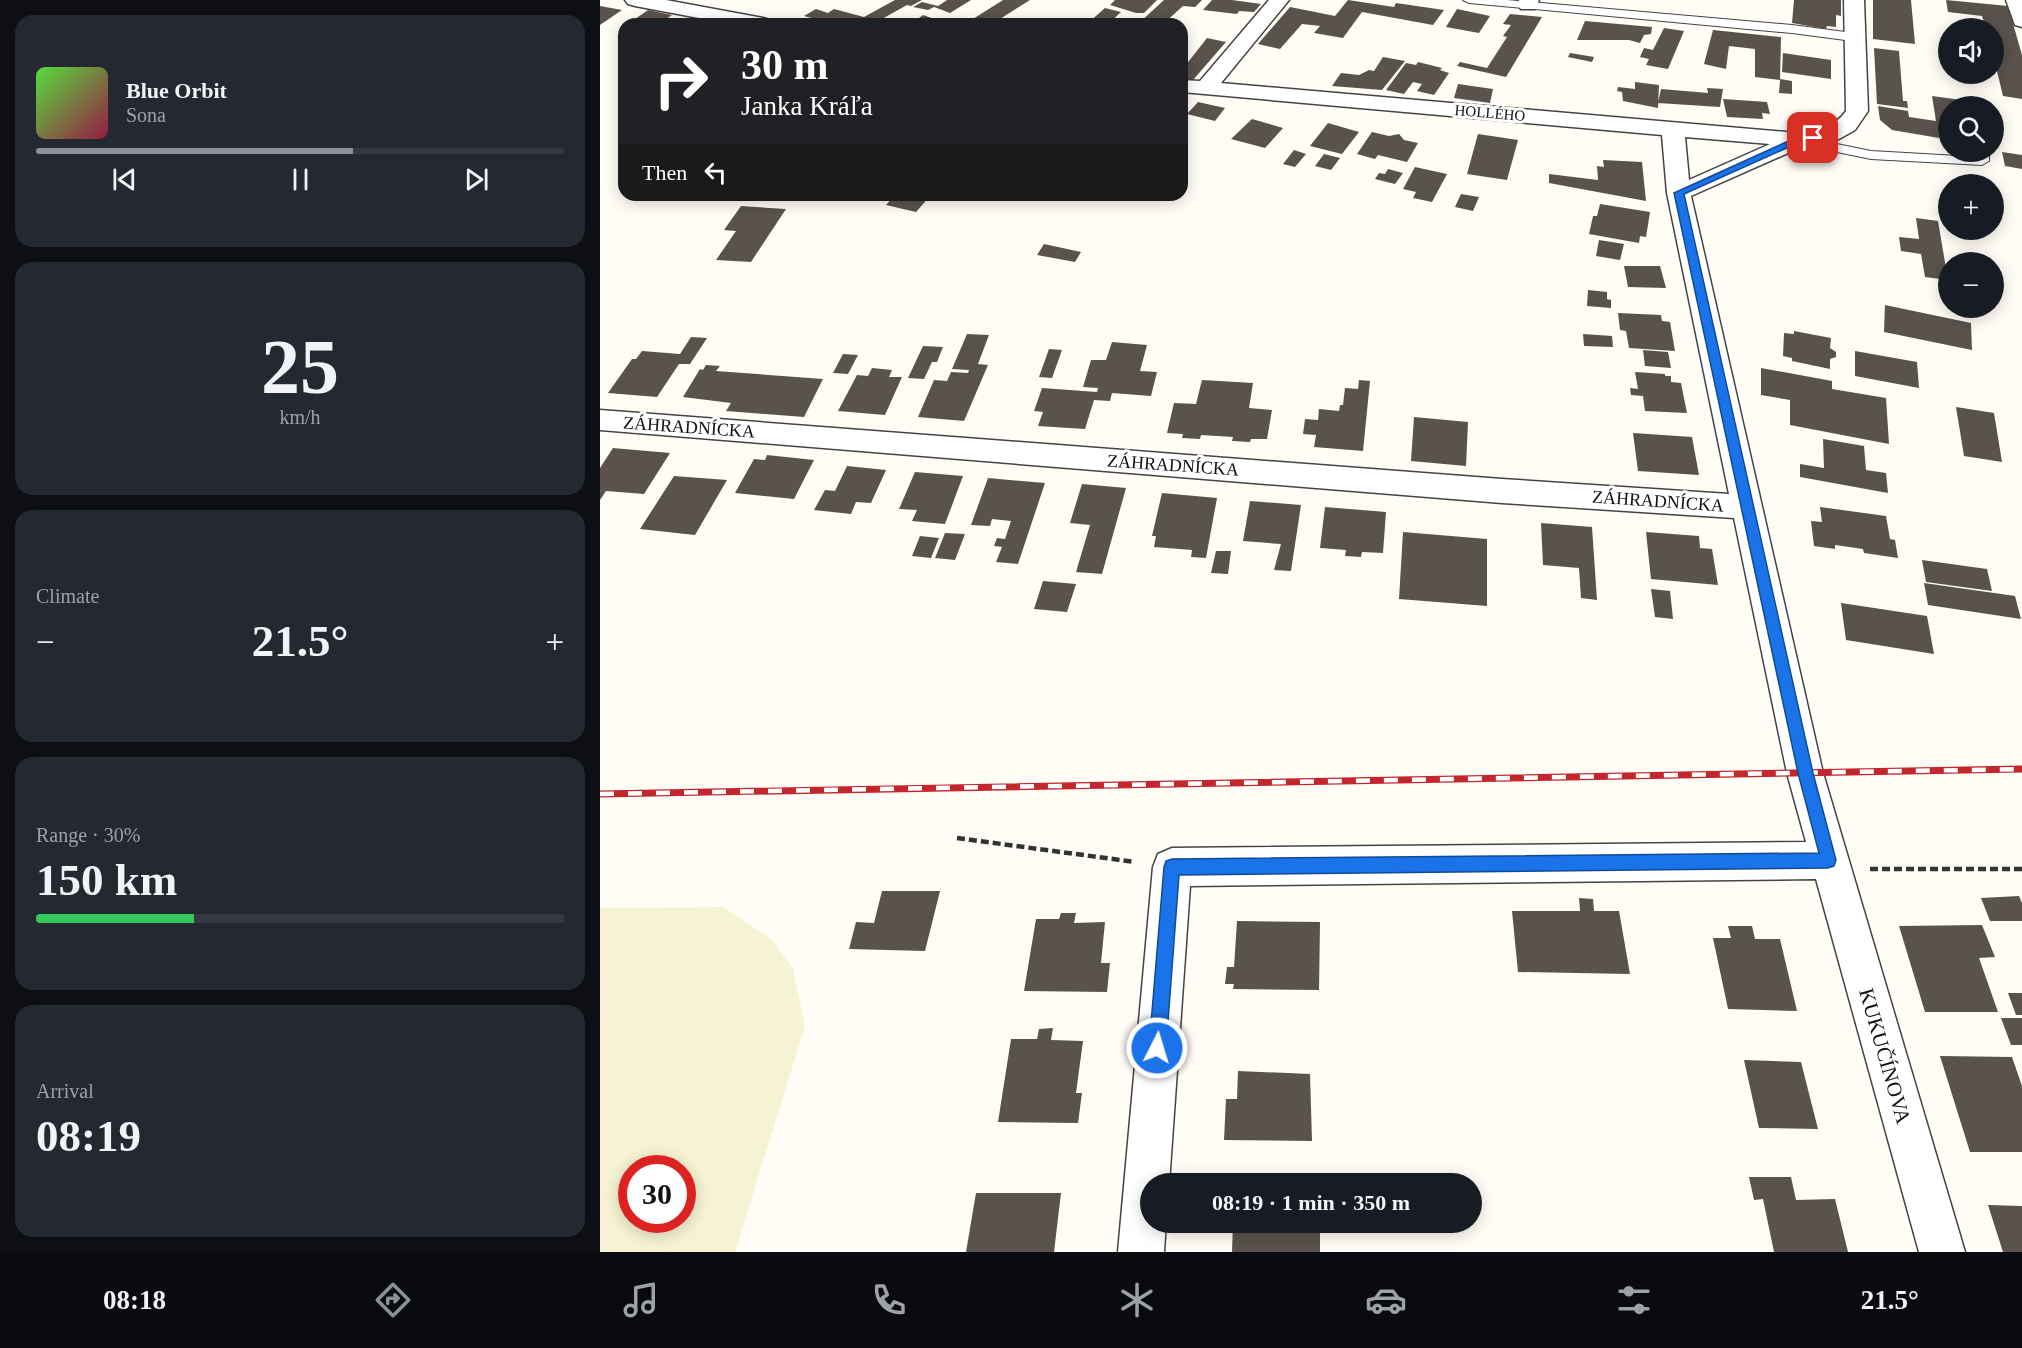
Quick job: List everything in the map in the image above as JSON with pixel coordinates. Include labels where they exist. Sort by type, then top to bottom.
[{"type":"street","points":[[634,0],[731,18]]},
{"type":"street","points":[[1205,89],[1279,0]]},
{"type":"street","name":"HOLLÉHO","points":[[1679,193],[1798,140],[1831,134],[1847,125],[1857,111],[1853,38],[1854,0]]},
{"type":"street","points":[[2016,0],[2022,21]]},
{"type":"street","name":"HOLLÉHO","points":[[1188,87],[1798,140]]},
{"type":"street","points":[[1673,129],[1679,193],[1746,507]]},
{"type":"street","name":"ZÁHRADNÍCKA","points":[[600,420],[1502,491],[1746,507]]},
{"type":"street","name":"KUKUČÍNOVA","points":[[1746,507],[1828,860],[1942,1252]]},
{"type":"street","points":[[1141,1252],[1172,867],[1828,860]]},
{"type":"lane","points":[[1469,0],[1528,2],[1792,29],[1853,38]]},
{"type":"lane","points":[[1798,140],[1882,155],[1938,158]]},
{"type":"path","points":[[957,838],[1172,867]]},
{"type":"path","points":[[1828,860],[1859,869],[2022,869]]},
{"type":"shaded area","points":[[723,907],[772,940],[793,969],[805,1026],[735,1252],[600,1252],[600,908]]},
{"type":"building","points":[[895,0],[922,0],[911,6],[907,5],[884,18],[812,18],[804,16],[816,9],[828,13],[834,9],[864,17]]},
{"type":"building","points":[[947,0],[971,0],[950,13],[934,7],[928,10],[913,7],[922,2],[938,6]]},
{"type":"building","points":[[1003,0],[1030,0],[1002,18],[974,18]]},
{"type":"building","points":[[1115,0],[1157,0],[1144,13],[1136,13],[1110,5]]},
{"type":"building","points":[[1164,0],[1202,0],[1195,7],[1183,6],[1170,18],[1144,18]]},
{"type":"building","points":[[1212,0],[1261,4],[1254,12],[1239,11],[1237,14],[1203,10]]},
{"type":"building","points":[[1348,0],[1394,7],[1396,3],[1444,10],[1433,25],[1362,12],[1343,38],[1314,33],[1320,26],[1302,24],[1280,49],[1258,44],[1290,7],[1335,16]]},
{"type":"building","points":[[1794,0],[1841,0],[1841,16],[1836,15],[1836,27],[1827,26],[1826,29],[1792,23]]},
{"type":"building","points":[[1873,0],[1911,0],[1915,44],[1873,39]]},
{"type":"building","points":[[1946,0],[2008,6],[2022,55],[2022,99],[2003,96],[2000,84],[2004,84],[2004,18],[1983,18],[1982,16],[1948,12]]},
{"type":"building","points":[[600,6],[622,10],[600,25]]},
{"type":"building","points":[[1105,8],[1121,12],[1114,18],[1094,18]]},
{"type":"building","points":[[1457,9],[1490,16],[1479,33],[1446,27]]},
{"type":"building","points":[[648,10],[672,15],[668,18],[637,18]]},
{"type":"building","points":[[1510,14],[1542,17],[1506,77],[1457,66],[1460,62],[1487,68],[1507,37],[1503,36],[1511,25],[1503,24]]},
{"type":"building","points":[[1585,21],[1652,27],[1651,34],[1644,35],[1640,43],[1629,40],[1577,40]]},
{"type":"building","points":[[1664,28],[1684,31],[1668,69],[1646,65],[1649,59],[1640,57],[1644,48],[1653,50]]},
{"type":"building","points":[[1713,30],[1781,37],[1780,79],[1792,81],[1792,94],[1779,93],[1780,80],[1755,77],[1755,49],[1729,46],[1726,69],[1704,64]]},
{"type":"building","points":[[1207,38],[1226,42],[1193,80],[1188,79],[1188,62]]},
{"type":"building","points":[[1874,48],[1899,51],[1903,101],[1907,101],[1908,108],[1877,104]]},
{"type":"building","points":[[1570,53],[1594,57],[1592,62],[1568,57]]},
{"type":"building","points":[[1783,53],[1831,60],[1831,79],[1782,72]]},
{"type":"building","points":[[1383,57],[1405,61],[1382,90],[1332,86],[1341,73],[1359,75],[1369,70],[1374,71]]},
{"type":"building","points":[[1418,62],[1442,68],[1440,70],[1449,73],[1434,95],[1417,91],[1422,84],[1413,82],[1404,94],[1386,90],[1406,63],[1416,65]]},
{"type":"building","points":[[1635,82],[1659,85],[1658,108],[1623,101],[1622,92],[1617,91],[1618,87],[1635,89]]},
{"type":"building","points":[[1458,84],[1493,89],[1490,103],[1454,98]]},
{"type":"building","points":[[1707,88],[1723,89],[1720,107],[1658,103],[1661,89],[1708,93]]},
{"type":"building","points":[[1932,96],[1938,97],[1938,138],[1892,130],[1880,120],[1878,106],[1908,111],[1909,117],[1936,121]]},
{"type":"building","points":[[1723,99],[1767,102],[1770,114],[1762,113],[1763,119],[1727,117]]},
{"type":"building","points":[[1198,102],[1225,108],[1215,121],[1188,113]]},
{"type":"building","points":[[1252,119],[1283,128],[1265,148],[1231,139]]},
{"type":"building","points":[[1328,123],[1359,132],[1342,154],[1310,146]]},
{"type":"building","points":[[1372,132],[1389,136],[1399,134],[1404,140],[1418,143],[1407,162],[1378,155],[1375,159],[1357,154]]},
{"type":"building","points":[[1478,134],[1518,140],[1507,180],[1467,174]]},
{"type":"building","points":[[1294,150],[1306,154],[1295,167],[1283,164]]},
{"type":"building","points":[[2004,152],[2022,155],[2022,169],[2005,166]]},
{"type":"building","points":[[1324,154],[1340,158],[1331,170],[1315,166]]},
{"type":"building","points":[[1603,160],[1642,162],[1646,201],[1549,183],[1549,174],[1598,180],[1597,166],[1604,167]]},
{"type":"building","points":[[1415,167],[1447,174],[1432,202],[1413,198],[1416,192],[1403,189]]},
{"type":"building","points":[[1388,169],[1403,173],[1395,184],[1375,179],[1379,173],[1385,174]]},
{"type":"building","points":[[1461,194],[1479,197],[1473,211],[1455,207]]},
{"type":"building","points":[[890,201],[926,201],[916,212],[886,205]]},
{"type":"building","points":[[1600,204],[1650,212],[1646,237],[1640,236],[1639,243],[1589,234],[1593,216],[1597,216]]},
{"type":"building","points":[[741,206],[786,209],[751,262],[716,260],[736,231],[724,230]]},
{"type":"building","points":[[1916,218],[1938,221],[1938,240],[1941,240],[1943,252],[1938,252],[1938,279],[1925,277],[1921,254],[1901,251],[1899,237],[1919,239]]},
{"type":"building","points":[[1599,240],[1624,244],[1620,260],[1596,256]]},
{"type":"building","points":[[1044,244],[1081,252],[1075,262],[1037,255]]},
{"type":"building","points":[[1624,266],[1660,266],[1666,288],[1628,287]]},
{"type":"building","points":[[1588,290],[1607,292],[1607,299],[1611,300],[1611,308],[1587,306]]},
{"type":"building","points":[[1885,305],[1938,316],[1938,318],[1971,323],[1972,350],[1884,332]]},
{"type":"building","points":[[1618,313],[1661,315],[1662,321],[1670,322],[1675,351],[1629,348],[1626,331],[1620,330]]},
{"type":"building","points":[[1794,331],[1831,338],[1830,348],[1836,352],[1836,357],[1830,359],[1830,369],[1792,361],[1792,358],[1783,356],[1784,333],[1794,334]]},
{"type":"building","points":[[967,334],[989,335],[978,364],[988,365],[964,421],[918,417],[934,380],[947,381],[951,372],[968,373],[969,370],[952,369]]},
{"type":"building","points":[[1583,334],[1612,336],[1613,347],[1584,346]]},
{"type":"building","points":[[691,337],[707,338],[690,364],[679,364],[657,397],[608,393],[632,359],[636,359],[642,351],[680,354]]},
{"type":"building","points":[[1112,342],[1147,345],[1140,371],[1157,372],[1151,396],[1112,393],[1110,401],[1094,400],[1085,429],[1038,426],[1043,412],[1034,411],[1042,388],[1097,392],[1098,388],[1083,387],[1091,360],[1106,360]]},
{"type":"building","points":[[923,346],[943,347],[937,362],[932,362],[924,379],[908,378]]},
{"type":"building","points":[[1049,349],[1062,350],[1052,378],[1039,377]]},
{"type":"building","points":[[1643,350],[1668,352],[1671,368],[1645,366]]},
{"type":"building","points":[[1855,351],[1917,362],[1919,388],[1855,376]]},
{"type":"building","points":[[843,354],[858,355],[848,374],[833,373]]},
{"type":"building","points":[[706,365],[720,366],[716,371],[823,379],[804,417],[726,411],[731,403],[683,397],[700,369],[703,370]]},
{"type":"building","points":[[872,368],[892,370],[889,377],[902,377],[885,415],[838,411],[857,375],[868,376]]},
{"type":"building","points":[[1761,368],[1832,381],[1832,389],[1886,398],[1889,444],[1790,425],[1790,400],[1761,395]]},
{"type":"building","points":[[1635,372],[1665,374],[1665,376],[1671,376],[1671,382],[1681,383],[1687,413],[1645,411],[1643,396],[1631,395],[1630,388],[1638,389]]},
{"type":"building","points":[[1202,380],[1253,383],[1249,408],[1272,410],[1267,439],[1251,439],[1250,442],[1232,441],[1233,437],[1201,435],[1200,439],[1182,438],[1183,434],[1167,433],[1174,403],[1196,404]]},
{"type":"building","points":[[1359,380],[1370,381],[1363,451],[1314,447],[1316,435],[1303,434],[1305,419],[1318,420],[1319,409],[1339,411],[1340,405],[1343,405],[1345,388],[1358,389]]},
{"type":"building","points":[[1956,407],[1994,413],[2002,462],[1964,456]]},
{"type":"building","points":[[1414,417],[1468,422],[1466,466],[1411,461]]},
{"type":"building","points":[[1633,433],[1692,437],[1699,475],[1638,471]]},
{"type":"building","points":[[1823,439],[1864,446],[1866,470],[1886,473],[1888,493],[1800,477],[1800,464],[1824,468]]},
{"type":"building","points":[[613,448],[670,453],[644,494],[606,491],[600,500],[600,468]]},
{"type":"building","points":[[767,455],[814,460],[794,499],[735,493],[754,459],[765,460]]},
{"type":"building","points":[[847,466],[886,470],[871,503],[856,502],[851,514],[814,510],[825,490],[835,491]]},
{"type":"building","points":[[915,472],[963,476],[945,524],[912,521],[917,510],[899,509]]},
{"type":"building","points":[[674,476],[727,480],[695,535],[640,529]]},
{"type":"building","points":[[988,478],[1045,483],[1018,564],[996,562],[1002,547],[994,546],[997,538],[1005,539],[1011,521],[992,519],[990,526],[971,525]]},
{"type":"building","points":[[1082,484],[1126,488],[1102,574],[1076,572],[1090,525],[1070,523]]},
{"type":"building","points":[[1162,493],[1217,498],[1206,558],[1191,557],[1192,550],[1154,547],[1156,536],[1152,536]]},
{"type":"building","points":[[1250,501],[1301,505],[1291,571],[1274,570],[1281,544],[1243,541]]},
{"type":"building","points":[[1325,507],[1386,512],[1383,553],[1362,552],[1361,557],[1345,556],[1346,550],[1320,548]]},
{"type":"building","points":[[1820,507],[1886,516],[1890,539],[1895,540],[1898,558],[1864,553],[1863,549],[1835,545],[1835,549],[1814,546],[1811,521],[1822,522]]},
{"type":"building","points":[[1541,523],[1592,527],[1597,600],[1581,598],[1579,568],[1543,565]]},
{"type":"building","points":[[1403,532],[1487,539],[1487,606],[1399,599]]},
{"type":"building","points":[[1646,532],[1699,536],[1700,548],[1712,549],[1718,585],[1651,579]]},
{"type":"building","points":[[945,533],[965,534],[955,560],[935,558]]},
{"type":"building","points":[[920,536],[939,538],[931,558],[912,556]]},
{"type":"building","points":[[1216,551],[1231,551],[1228,574],[1211,573]]},
{"type":"building","points":[[1922,560],[1987,569],[1992,591],[1926,582]]},
{"type":"building","points":[[1043,581],[1076,584],[1067,612],[1034,609]]},
{"type":"building","points":[[1924,583],[2015,596],[2021,619],[1928,605]]},
{"type":"building","points":[[1651,589],[1670,591],[1673,619],[1655,617]]},
{"type":"building","points":[[1841,603],[1927,616],[1934,654],[1846,640]]},
{"type":"building","points":[[882,891],[940,891],[925,951],[849,949],[856,922],[874,923]]},
{"type":"building","points":[[2019,896],[2022,903],[2022,921],[1990,921],[1981,898]]},
{"type":"building","points":[[1579,898],[1593,899],[1594,911],[1619,911],[1630,974],[1518,972],[1512,911],[1580,911]]},
{"type":"building","points":[[1061,913],[1076,913],[1074,923],[1105,922],[1101,963],[1110,963],[1107,992],[1024,991],[1036,919],[1059,919]]},
{"type":"building","points":[[1237,921],[1320,922],[1319,990],[1233,989],[1234,984],[1225,984],[1227,967],[1234,967]]},
{"type":"building","points":[[1982,925],[1995,957],[1979,958],[1998,1012],[1925,1012],[1899,926]]},
{"type":"building","points":[[1728,926],[1752,926],[1755,939],[1780,939],[1797,1011],[1728,1009],[1713,938],[1731,938]]},
{"type":"building","points":[[2008,993],[2022,993],[2022,1015],[2016,1015]]},
{"type":"building","points":[[2001,1018],[2022,1018],[2022,1045],[2011,1045]]},
{"type":"building","points":[[1053,1028],[1051,1040],[1083,1041],[1076,1093],[1082,1093],[1078,1123],[998,1122],[1011,1039],[1037,1039],[1039,1029]]},
{"type":"building","points":[[1940,1056],[2012,1057],[2022,1086],[2022,1152],[1970,1152]]},
{"type":"building","points":[[1744,1060],[1801,1062],[1818,1129],[1759,1128]]},
{"type":"building","points":[[1238,1071],[1310,1074],[1312,1141],[1224,1140],[1226,1099],[1237,1099]]},
{"type":"building","points":[[1749,1177],[1791,1177],[1796,1200],[1835,1199],[1848,1252],[1774,1252],[1763,1199],[1754,1200]]},
{"type":"building","points":[[976,1193],[1061,1193],[1054,1252],[966,1252]]},
{"type":"building","points":[[1988,1205],[2022,1206],[2022,1252],[2003,1252]]},
{"type":"building","points":[[1233,1233],[1320,1233],[1320,1252],[1232,1252]]},
{"type":"railway","points":[[600,794],[2022,769]]},
{"type":"route","points":[[1157,1048],[1172,867],[1828,860],[1746,507],[1679,193],[1798,140],[1813,138]]}]
